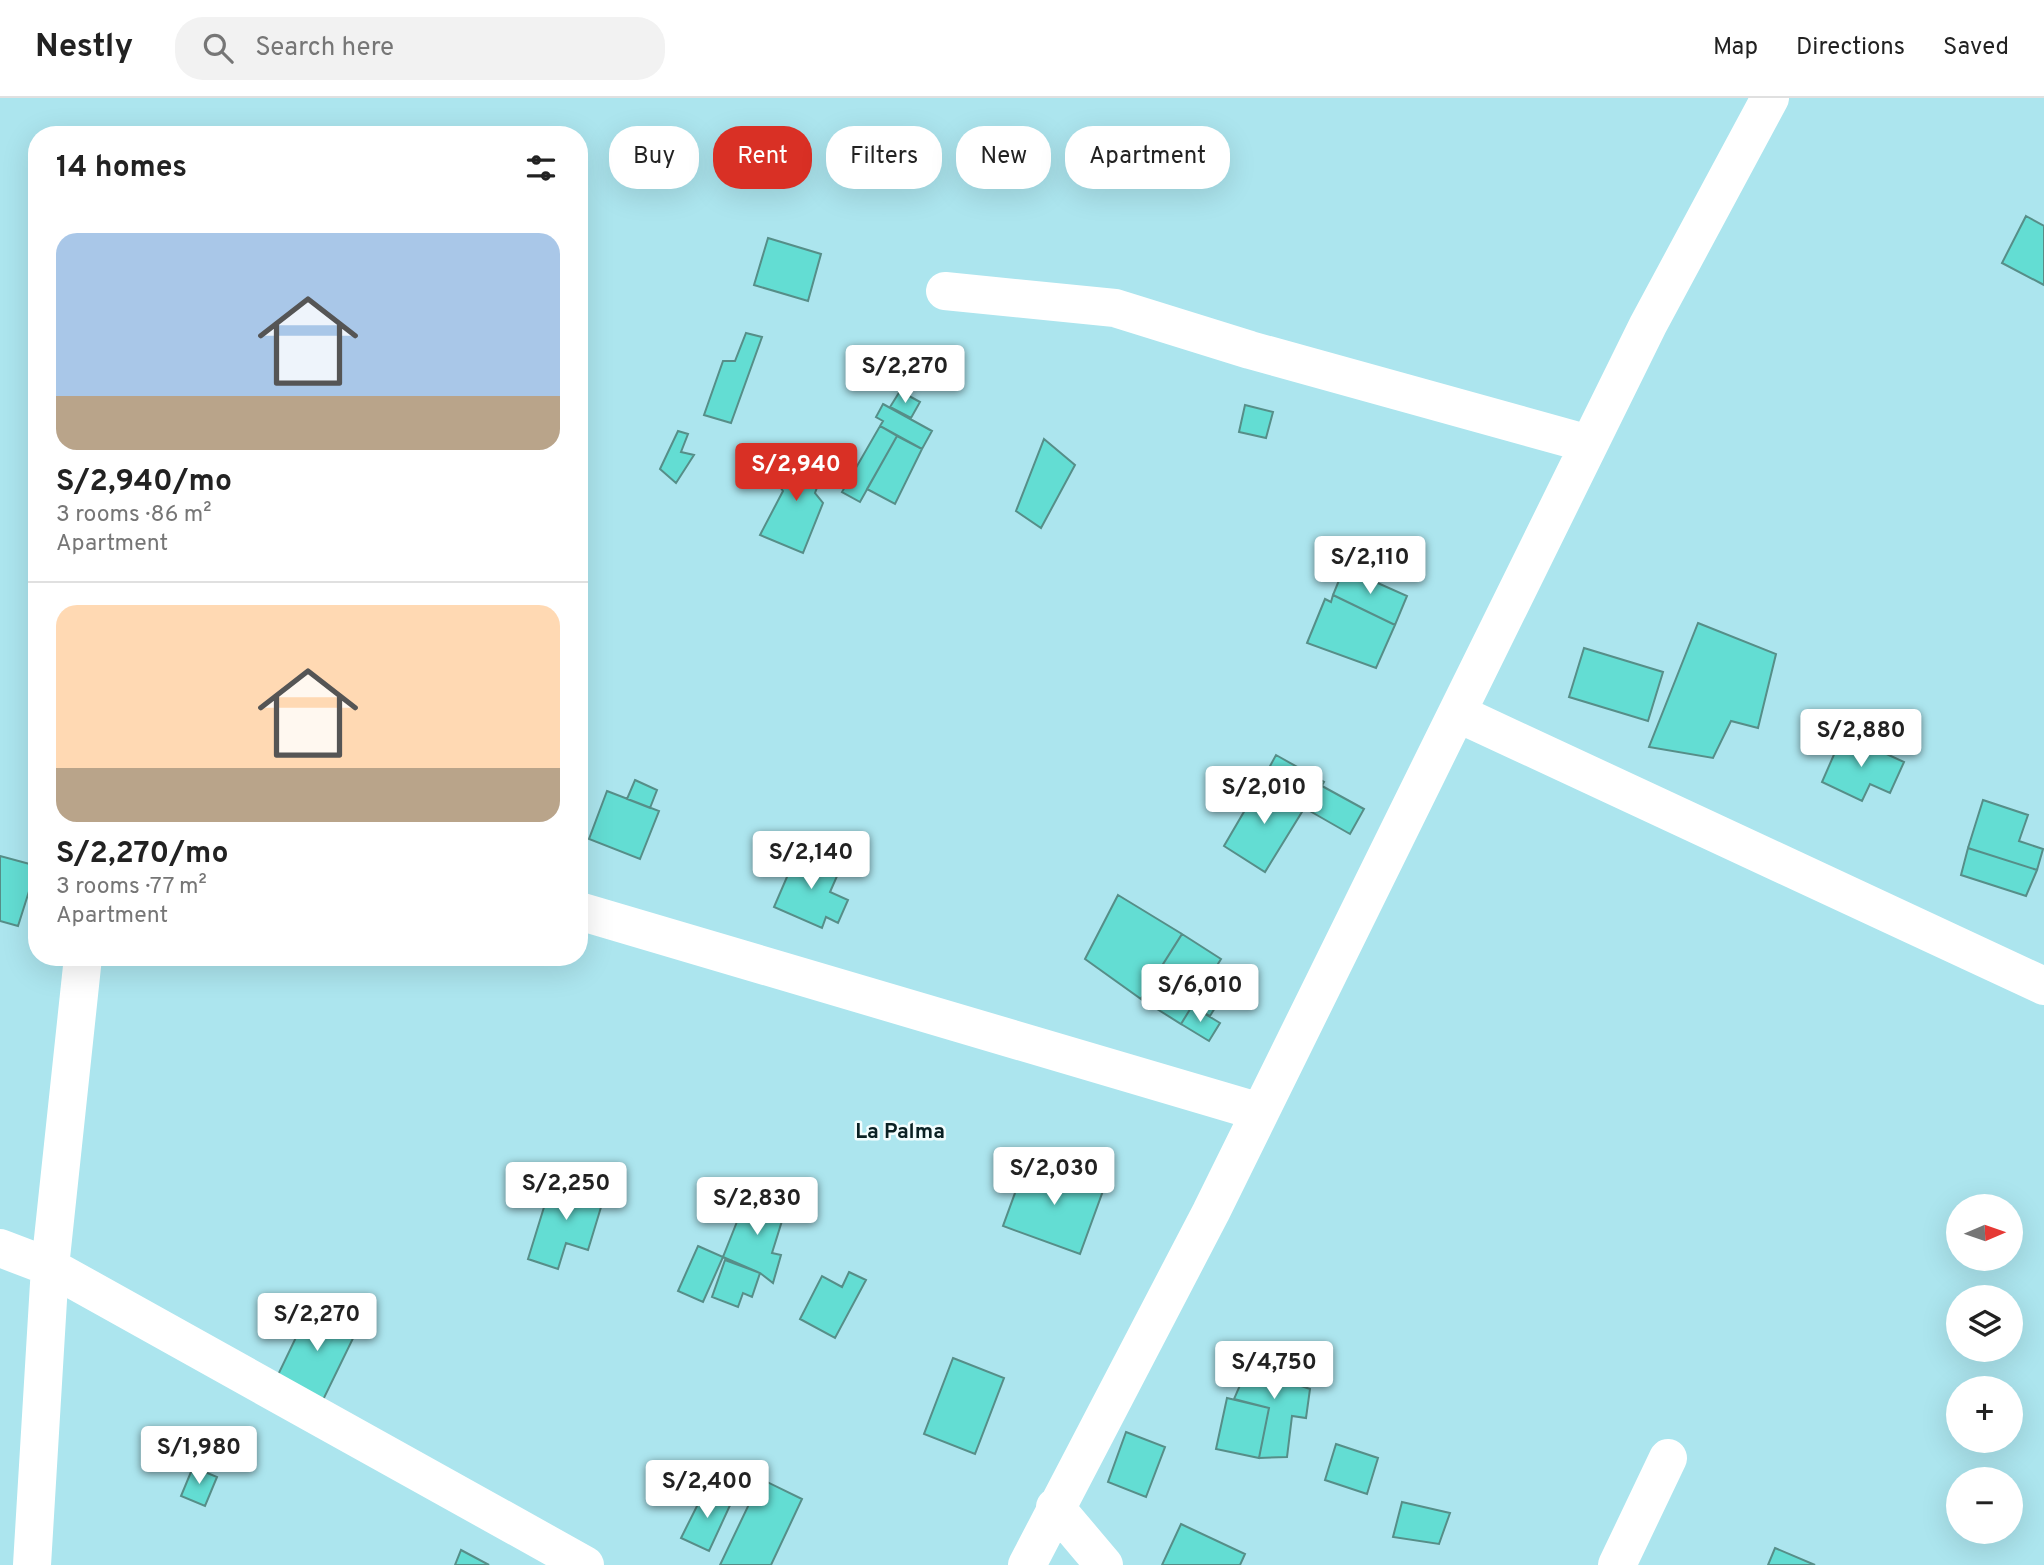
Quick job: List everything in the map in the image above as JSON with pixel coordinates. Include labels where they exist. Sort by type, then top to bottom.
[{"type":"street","points":[[1027,1565],[1211,1212],[1648,325],[1770,98]]},
{"type":"street","points":[[945,291],[1115,309],[1250,351],[1589,444]]},
{"type":"street","points":[[1457,713],[2044,986]]},
{"type":"street","points":[[588,914],[1260,1112]]},
{"type":"street","points":[[32,1565],[50,1267],[82,966]]},
{"type":"street","points":[[0,1248],[50,1267],[584,1565]]},
{"type":"street","points":[[1618,1565],[1668,1458]]},
{"type":"street","points":[[1055,1507],[1104,1565]]},
{"type":"building","points":[[2026,216],[2044,226],[2044,285],[2002,263]]},
{"type":"building","points":[[768,238],[821,254],[808,301],[754,285]]},
{"type":"building","points":[[746,333],[762,337],[731,423],[704,415],[723,361],[735,361]]},
{"type":"building","points":[[900,391],[920,402],[911,418],[890,407]]},
{"type":"building","points":[[883,404],[932,431],[922,449],[880,426],[883,421],[876,417]]},
{"type":"building","points":[[1245,405],[1273,412],[1266,438],[1239,432]]},
{"type":"building","points":[[880,426],[897,436],[860,502],[842,492]]},
{"type":"building","points":[[678,431],[688,434],[681,452],[694,455],[676,483],[660,469]]},
{"type":"building","points":[[897,436],[922,449],[895,504],[867,489]]},
{"type":"building","points":[[1044,439],[1075,465],[1041,528],[1016,511]]},
{"type":"building","points":[[796,450],[825,466],[815,493],[823,503],[803,553],[760,535],[783,491],[777,483],[781,465]]},
{"type":"building","points":[[1344,568],[1407,596],[1395,625],[1333,595]]},
{"type":"building","points":[[1333,595],[1395,625],[1376,668],[1307,643],[1325,599],[1331,602]]},
{"type":"building","points":[[1698,623],[1776,654],[1758,728],[1731,721],[1713,758],[1649,747]]},
{"type":"building","points":[[1584,648],[1663,672],[1648,721],[1569,697]]},
{"type":"building","points":[[1843,734],[1904,762],[1890,793],[1870,784],[1862,801],[1822,782]]},
{"type":"building","points":[[1276,755],[1324,782],[1308,810],[1262,781]]},
{"type":"building","points":[[635,780],[657,790],[650,808],[627,799]]},
{"type":"building","points":[[1262,781],[1305,807],[1265,872],[1224,846]]},
{"type":"building","points":[[1322,786],[1364,809],[1350,834],[1308,810]]},
{"type":"building","points":[[607,791],[659,811],[640,859],[589,839]]},
{"type":"building","points":[[1983,800],[2028,815],[2019,841],[2043,849],[2037,870],[1968,848]]},
{"type":"building","points":[[1968,848],[2037,870],[2026,896],[1961,875]]},
{"type":"building","points":[[799,849],[841,867],[830,892],[848,900],[838,923],[826,917],[822,928],[774,907]]},
{"type":"building","points":[[0,856],[28,864],[28,894],[18,926],[0,921]]},
{"type":"building","points":[[1118,895],[1182,934],[1141,999],[1085,959]]},
{"type":"building","points":[[1182,934],[1221,959],[1181,1024],[1141,999]]},
{"type":"building","points":[[1214,971],[1231,982],[1210,1016],[1192,1006]]},
{"type":"building","points":[[1192,1006],[1220,1023],[1209,1041],[1181,1024]]},
{"type":"building","points":[[1027,1160],[1104,1188],[1080,1254],[1003,1226]]},
{"type":"building","points":[[553,1178],[605,1194],[588,1250],[566,1243],[558,1269],[528,1259]]},
{"type":"building","points":[[748,1194],[786,1208],[772,1253],[781,1255],[773,1283],[760,1273],[723,1257]]},
{"type":"building","points":[[698,1246],[723,1257],[703,1302],[678,1291]]},
{"type":"building","points":[[725,1260],[760,1273],[752,1297],[743,1293],[738,1307],[712,1297]]},
{"type":"building","points":[[849,1272],[866,1280],[835,1338],[800,1319],[822,1276],[842,1287]]},
{"type":"building","points":[[312,1304],[359,1326],[322,1402],[276,1379]]},
{"type":"building","points":[[1254,1353],[1290,1359],[1284,1380],[1310,1389],[1306,1418],[1292,1416],[1287,1457],[1259,1458],[1269,1408],[1234,1399]]},
{"type":"building","points":[[953,1358],[1004,1378],[975,1454],[924,1434]]},
{"type":"building","points":[[1227,1398],[1269,1408],[1259,1458],[1216,1449]]},
{"type":"building","points":[[1126,1432],[1165,1447],[1146,1497],[1108,1482]]},
{"type":"building","points":[[1336,1444],[1378,1458],[1367,1494],[1325,1480]]},
{"type":"building","points":[[193,1467],[217,1477],[205,1506],[181,1496]]},
{"type":"building","points":[[761,1479],[802,1499],[771,1565],[720,1565]]},
{"type":"building","points":[[706,1488],[732,1501],[709,1551],[681,1538]]},
{"type":"building","points":[[1402,1502],[1450,1513],[1439,1544],[1393,1537]]},
{"type":"building","points":[[1181,1524],[1245,1554],[1240,1565],[1162,1565]]},
{"type":"building","points":[[1775,1548],[1815,1565],[1768,1565]]},
{"type":"building","points":[[461,1550],[489,1565],[455,1565]]},
{"type":"district","name":"La Palma","points":[[900,1132]]}]
